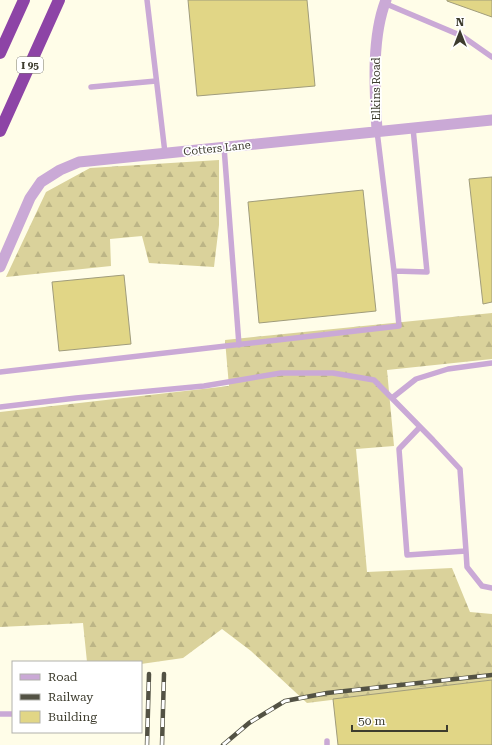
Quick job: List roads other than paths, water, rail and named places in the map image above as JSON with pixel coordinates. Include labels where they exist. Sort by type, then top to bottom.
[{"type":"highway","points":[[0,53],[24,0]]},
{"type":"highway","name":"I 95","points":[[0,131],[59,0]]},
{"type":"street","name":"Elkins Road","points":[[377,131],[375,65],[381,12],[385,2]]},
{"type":"street","name":"Cotters Lane","points":[[0,267],[30,198],[42,182],[60,170],[79,162],[492,120]]},
{"type":"lane","points":[[147,0],[165,153]]},
{"type":"lane","points":[[385,2],[462,36],[492,57]]},
{"type":"lane","points":[[91,87],[156,81]]},
{"type":"lane","points":[[394,271],[427,272],[414,128]]},
{"type":"lane","points":[[0,372],[400,326],[377,131]]},
{"type":"lane","points":[[224,147],[239,344]]},
{"type":"lane","points":[[392,398],[416,379],[448,369],[492,363]]},
{"type":"lane","points":[[0,407],[204,386],[281,373],[333,373],[374,380],[460,469],[467,567],[482,586],[492,588]]},
{"type":"lane","points":[[420,427],[399,449],[407,556],[466,552]]},
{"type":"lane","points":[[0,714],[12,714]]},
{"type":"railway","points":[[147,745],[149,674]]},
{"type":"railway","points":[[162,745],[164,674]]},
{"type":"railway","points":[[223,745],[249,723],[285,701],[327,693],[492,675]]}]
